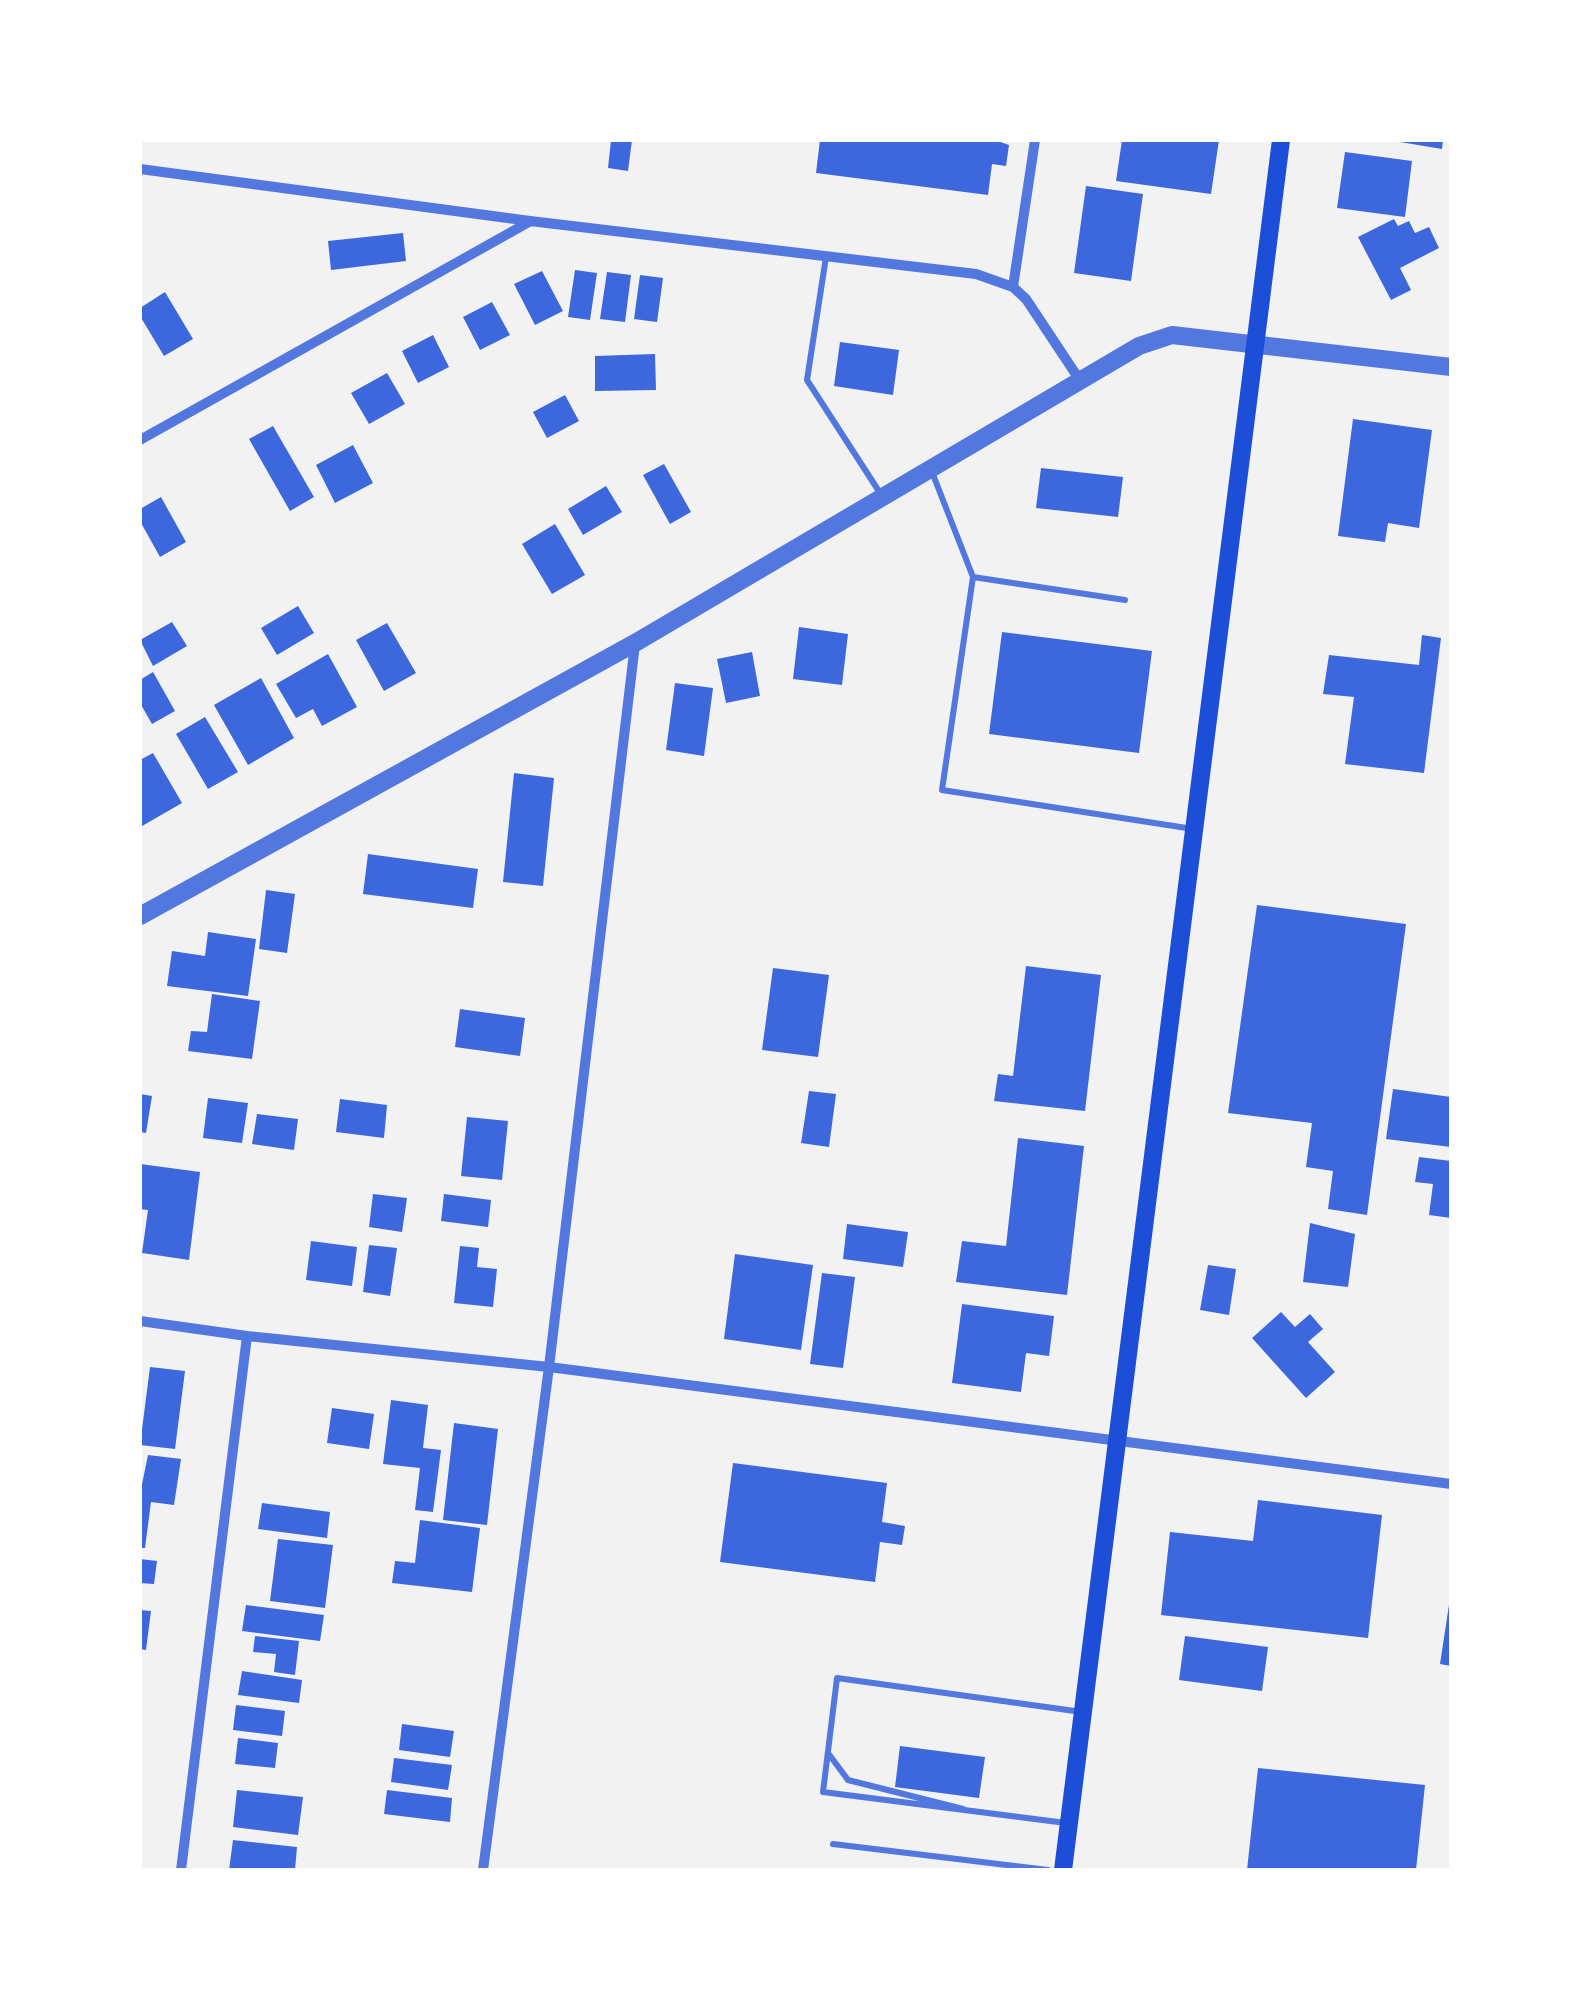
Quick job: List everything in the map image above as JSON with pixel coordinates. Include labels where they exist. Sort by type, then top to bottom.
[{"type":"main road","points":[[1063,1870],[1280,140]]},
{"type":"street","points":[[1013,287],[1035,140]]},
{"type":"street","points":[[140,169],[976,274],[1013,287],[1039,314],[1082,383]]},
{"type":"street","points":[[140,440],[530,221]]},
{"type":"street","points":[[140,916],[635,644],[1139,346],[1172,335],[1451,366]]},
{"type":"street","points":[[483,1870],[549,1367],[635,644]]},
{"type":"street","points":[[140,1320],[247,1336],[549,1367],[1451,1484]]},
{"type":"street","points":[[181,1870],[247,1336]]},
{"type":"lane","points":[[826,256],[807,380],[884,498]]},
{"type":"lane","points":[[932,470],[949,505],[973,577],[942,790],[1194,829]]},
{"type":"lane","points":[[973,577],[1125,600]]},
{"type":"lane","points":[[1069,1823],[823,1792],[837,1678],[1084,1712]]},
{"type":"lane","points":[[828,1752],[837,1770],[858,1784],[936,1800],[978,1814]]},
{"type":"lane","points":[[833,1844],[1048,1870]]},
{"type":"building","points":[[611,140],[632,140],[628,171],[608,168]]},
{"type":"building","points":[[820,140],[995,140],[1009,145],[1006,166],[992,164],[988,195],[816,173]]},
{"type":"building","points":[[1122,140],[1219,140],[1211,194],[1116,181]]},
{"type":"building","points":[[1388,140],[1443,140],[1442,149]]},
{"type":"building","points":[[1345,152],[1412,161],[1405,217],[1337,208]]},
{"type":"building","points":[[1086,186],[1143,194],[1131,281],[1074,273]]},
{"type":"building","points":[[1394,219],[1398,226],[1409,221],[1415,233],[1429,227],[1439,248],[1400,268],[1411,290],[1391,300],[1358,237]]},
{"type":"building","points":[[403,233],[406,261],[331,270],[328,241]]},
{"type":"building","points":[[575,270],[597,273],[590,320],[568,317]]},
{"type":"building","points":[[542,271],[563,311],[535,325],[514,284]]},
{"type":"building","points":[[607,272],[631,275],[625,322],[600,319]]},
{"type":"building","points":[[640,275],[663,278],[657,322],[634,319]]},
{"type":"building","points":[[165,292],[193,339],[164,356],[140,316],[140,308]]},
{"type":"building","points":[[492,302],[510,335],[480,350],[463,317]]},
{"type":"building","points":[[433,335],[449,367],[418,383],[402,351]]},
{"type":"building","points":[[840,342],[899,350],[893,395],[834,386]]},
{"type":"building","points":[[655,354],[656,390],[595,391],[595,356]]},
{"type":"building","points":[[387,373],[405,404],[369,424],[351,393]]},
{"type":"building","points":[[565,395],[579,421],[547,438],[533,412]]},
{"type":"building","points":[[1353,419],[1432,430],[1419,528],[1388,523],[1385,542],[1338,536]]},
{"type":"building","points":[[273,426],[314,497],[290,511],[249,439]]},
{"type":"building","points":[[353,445],[373,483],[335,503],[316,465]]},
{"type":"building","points":[[664,464],[691,512],[670,524],[643,475]]},
{"type":"building","points":[[1041,468],[1123,477],[1118,517],[1036,508]]},
{"type":"building","points":[[606,486],[622,512],[583,535],[568,509]]},
{"type":"building","points":[[161,497],[186,542],[160,557],[140,521],[140,509]]},
{"type":"building","points":[[555,524],[585,575],[552,594],[522,544]]},
{"type":"building","points":[[298,606],[314,633],[277,655],[261,628]]},
{"type":"building","points":[[172,622],[187,646],[153,666],[140,640]]},
{"type":"building","points":[[387,623],[416,673],[384,691],[356,640]]},
{"type":"building","points":[[799,627],[848,634],[842,685],[793,679]]},
{"type":"building","points":[[1002,632],[1152,651],[1139,753],[989,734]]},
{"type":"building","points":[[1422,635],[1441,638],[1424,773],[1345,764],[1354,697],[1323,694],[1329,655],[1419,665]]},
{"type":"building","points":[[752,652],[760,696],[726,703],[717,659]]},
{"type":"building","points":[[328,654],[357,707],[322,726],[313,709],[296,718],[276,684]]},
{"type":"building","points":[[153,672],[175,711],[152,724],[140,703],[140,680]]},
{"type":"building","points":[[261,678],[294,738],[248,765],[214,705]]},
{"type":"building","points":[[675,683],[713,688],[704,756],[666,750]]},
{"type":"building","points":[[205,717],[238,772],[208,789],[176,734]]},
{"type":"building","points":[[153,753],[182,803],[142,826],[140,760]]},
{"type":"building","points":[[514,773],[554,778],[543,886],[503,882]]},
{"type":"building","points":[[368,854],[478,869],[473,908],[363,894]]},
{"type":"building","points":[[266,890],[295,894],[287,953],[259,949]]},
{"type":"building","points":[[1257,905],[1406,924],[1367,1215],[1328,1209],[1333,1171],[1306,1167],[1312,1123],[1228,1113]]},
{"type":"building","points":[[208,932],[256,939],[248,996],[167,986],[172,951],[205,956]]},
{"type":"building","points":[[1026,966],[1101,975],[1085,1111],[994,1101],[998,1074],[1013,1076]]},
{"type":"building","points":[[773,968],[829,975],[818,1057],[762,1050]]},
{"type":"building","points":[[212,994],[260,1001],[252,1059],[188,1051],[191,1031],[207,1032]]},
{"type":"building","points":[[460,1009],[525,1018],[520,1056],[455,1047]]},
{"type":"building","points":[[1393,1089],[1451,1097],[1451,1147],[1386,1139]]},
{"type":"building","points":[[809,1091],[836,1094],[829,1147],[801,1143]]},
{"type":"building","points":[[140,1094],[152,1096],[146,1133],[140,1132]]},
{"type":"building","points":[[208,1098],[248,1103],[242,1143],[203,1138]]},
{"type":"building","points":[[340,1099],[387,1105],[384,1138],[336,1132]]},
{"type":"building","points":[[257,1114],[298,1119],[294,1150],[252,1144]]},
{"type":"building","points":[[467,1117],[508,1121],[502,1180],[461,1176]]},
{"type":"building","points":[[1018,1138],[1084,1146],[1067,1295],[956,1282],[962,1241],[1006,1246]]},
{"type":"building","points":[[1419,1157],[1451,1161],[1451,1218],[1429,1215],[1433,1184],[1415,1182]]},
{"type":"building","points":[[140,1164],[200,1172],[189,1260],[142,1253],[148,1210],[140,1209]]},
{"type":"building","points":[[373,1194],[407,1198],[402,1232],[369,1227]]},
{"type":"building","points":[[444,1194],[491,1200],[488,1227],[441,1221]]},
{"type":"building","points":[[1310,1223],[1355,1234],[1348,1287],[1303,1282]]},
{"type":"building","points":[[847,1224],[908,1232],[903,1267],[843,1259]]},
{"type":"building","points":[[311,1241],[357,1247],[352,1286],[306,1280]]},
{"type":"building","points":[[369,1245],[397,1248],[390,1296],[363,1292]]},
{"type":"building","points":[[460,1246],[479,1248],[477,1267],[497,1269],[493,1307],[454,1303]]},
{"type":"building","points":[[735,1254],[813,1265],[801,1350],[724,1339]]},
{"type":"building","points":[[1208,1265],[1236,1269],[1229,1315],[1200,1310]]},
{"type":"building","points":[[822,1273],[855,1277],[843,1368],[810,1364]]},
{"type":"building","points":[[962,1304],[1054,1316],[1049,1356],[1026,1353],[1021,1392],[952,1383]]},
{"type":"building","points":[[1281,1312],[1295,1327],[1310,1314],[1323,1329],[1308,1342],[1335,1372],[1306,1398],[1252,1338]]},
{"type":"building","points":[[150,1367],[185,1371],[175,1449],[140,1445]]},
{"type":"building","points":[[391,1400],[428,1405],[423,1448],[441,1450],[433,1512],[415,1510],[420,1468],[383,1464]]},
{"type":"building","points":[[332,1408],[374,1414],[369,1449],[327,1443]]},
{"type":"building","points":[[454,1423],[498,1429],[487,1525],[443,1520]]},
{"type":"building","points":[[148,1455],[181,1459],[174,1505],[151,1502],[145,1548],[140,1548],[140,1494]]},
{"type":"building","points":[[733,1463],[887,1483],[882,1522],[905,1526],[902,1545],[880,1542],[875,1582],[720,1562]]},
{"type":"building","points":[[1258,1500],[1382,1515],[1368,1638],[1161,1615],[1170,1532],[1253,1541]]},
{"type":"building","points":[[262,1503],[330,1512],[327,1538],[258,1529]]},
{"type":"building","points":[[420,1520],[480,1528],[472,1592],[392,1583],[395,1561],[415,1563]]},
{"type":"building","points":[[278,1539],[333,1545],[325,1608],[270,1601]]},
{"type":"building","points":[[140,1559],[157,1561],[154,1584],[140,1583]]},
{"type":"building","points":[[246,1605],[324,1615],[320,1641],[242,1631]]},
{"type":"building","points":[[1451,1605],[1451,1666],[1440,1664]]},
{"type":"building","points":[[140,1610],[151,1611],[146,1650],[140,1649]]},
{"type":"building","points":[[255,1636],[299,1641],[295,1675],[274,1672],[276,1654],[253,1652]]},
{"type":"building","points":[[1185,1636],[1268,1647],[1262,1691],[1179,1680]]},
{"type":"building","points":[[242,1671],[302,1680],[299,1703],[238,1695]]},
{"type":"building","points":[[236,1705],[285,1711],[282,1736],[233,1730]]},
{"type":"building","points":[[402,1724],[454,1731],[450,1757],[399,1750]]},
{"type":"building","points":[[238,1738],[278,1743],[275,1768],[235,1764]]},
{"type":"building","points":[[900,1746],[985,1757],[979,1798],[895,1787]]},
{"type":"building","points":[[394,1758],[452,1765],[448,1790],[391,1782]]},
{"type":"building","points":[[1258,1768],[1425,1785],[1416,1870],[1247,1870]]},
{"type":"building","points":[[237,1790],[303,1797],[298,1835],[233,1827]]},
{"type":"building","points":[[387,1790],[452,1798],[450,1822],[384,1814]]},
{"type":"building","points":[[233,1840],[297,1847],[295,1870],[229,1870]]}]
